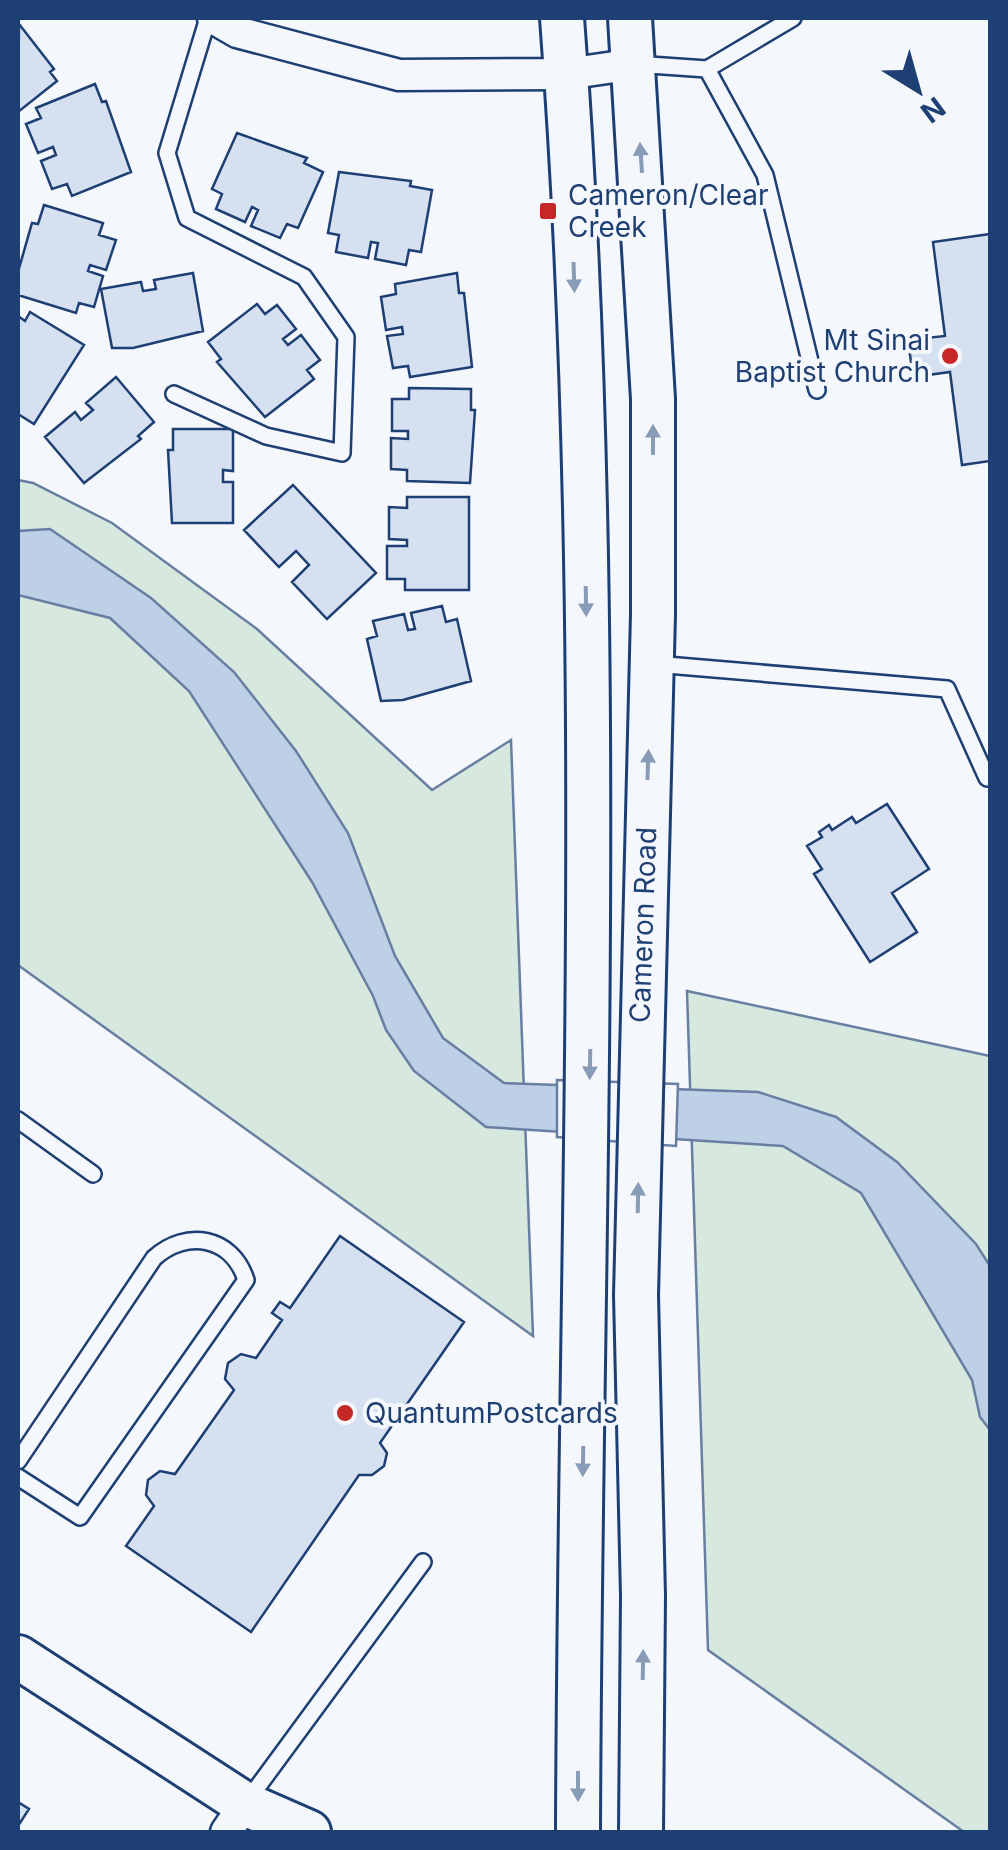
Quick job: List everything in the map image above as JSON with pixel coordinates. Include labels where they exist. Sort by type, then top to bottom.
[{"type":"main road","name":"Cameron Road","points":[[562,18],[586,559],[591,967],[578,1832]]},
{"type":"main road","name":"Cameron Road","points":[[630,18],[653,399],[651,664],[636,1295],[643,1596],[641,1832]]},
{"type":"main road","points":[[18,1657],[236,1818],[309,1832]]},
{"type":"street","points":[[211,18],[237,32],[399,75],[566,74],[635,64]]},
{"type":"lane","points":[[174,394],[266,436],[342,453],[346,337],[304,277],[187,218],[172,170],[167,153],[211,18]]},
{"type":"lane","points":[[635,64],[708,69],[793,18]]},
{"type":"lane","points":[[708,69],[765,175],[817,390]]},
{"type":"lane","points":[[651,664],[947,689],[987,778]]},
{"type":"lane","points":[[18,1120],[93,1174]]},
{"type":"lane","points":[[18,1461],[154,1258],[168,1244],[193,1237],[210,1240],[241,1265],[246,1280],[80,1517],[18,1477]]},
{"type":"lane","points":[[236,1818],[423,1562]]},
{"type":"shaded area","points":[[18,480],[33,483],[112,523],[257,629],[432,790],[511,740],[533,1336],[18,965]]},
{"type":"shaded area","points":[[687,991],[990,1056],[990,1832],[964,1832],[708,1650]]},
{"type":"water","points":[[50,529],[151,598],[234,672],[296,751],[348,833],[395,956],[443,1038],[504,1083],[758,1092],[836,1117],[897,1162],[976,1244],[990,1266],[990,1430],[980,1417],[972,1380],[861,1193],[783,1146],[486,1127],[414,1071],[386,1030],[373,996],[312,882],[189,691],[110,618],[18,595],[18,531]]},
{"type":"pier","points":[[557,1080],[678,1084],[676,1146],[557,1137]]},
{"type":"building","points":[[19,24],[54,69],[50,72],[57,81],[18,112]]},
{"type":"building","points":[[95,84],[102,102],[106,101],[131,172],[72,196],[67,184],[52,189],[41,161],[56,155],[53,147],[38,153],[26,124],[41,118],[36,108]]},
{"type":"building","points":[[237,133],[307,158],[304,163],[323,172],[298,228],[287,224],[280,238],[251,226],[258,210],[252,207],[245,222],[216,209],[222,194],[212,189]]},
{"type":"building","points":[[339,172],[411,181],[410,186],[432,190],[421,252],[409,250],[406,265],[375,259],[378,243],[371,242],[368,258],[336,252],[339,235],[328,233]]},
{"type":"building","points":[[44,205],[103,223],[99,235],[116,240],[106,270],[90,265],[88,271],[103,276],[94,307],[79,303],[76,313],[18,295],[18,272],[32,223],[38,224]]},
{"type":"building","name":"Mt Sinai Baptist Church","points":[[990,234],[990,461],[962,465],[950,372],[913,377],[908,340],[945,336],[933,242]]},
{"type":"building","points":[[193,273],[203,331],[133,348],[112,348],[101,289],[141,282],[143,291],[156,289],[154,280]]},
{"type":"building","points":[[457,273],[459,293],[464,293],[472,367],[410,377],[408,366],[393,368],[387,336],[403,334],[402,327],[386,330],[381,297],[396,294],[395,284]]},
{"type":"building","points":[[257,304],[265,314],[277,305],[296,329],[283,339],[288,345],[301,335],[320,360],[307,370],[314,379],[265,417],[217,362],[221,359],[208,342]]},
{"type":"building","points":[[30,312],[84,345],[34,424],[18,414],[18,316],[25,321]]},
{"type":"building","points":[[116,377],[154,422],[138,436],[141,439],[84,483],[45,437],[75,412],[81,420],[93,410],[86,403]]},
{"type":"building","points":[[409,388],[471,389],[471,410],[475,410],[470,483],[407,481],[407,470],[391,469],[391,438],[408,439],[408,431],[392,431],[392,399],[409,399]]},
{"type":"building","points":[[173,429],[233,429],[233,471],[223,470],[223,482],[233,482],[233,523],[172,523],[168,450],[173,450]]},
{"type":"building","points":[[293,485],[376,573],[327,619],[292,582],[309,565],[296,551],[279,567],[244,530]]},
{"type":"building","points":[[407,497],[469,497],[469,590],[405,590],[405,579],[387,579],[387,546],[407,546],[407,540],[389,539],[389,507],[407,508]]},
{"type":"building","points":[[442,606],[446,622],[457,619],[471,681],[403,700],[381,701],[367,639],[377,636],[373,621],[404,614],[408,630],[415,629],[411,613]]},
{"type":"building","points":[[887,804],[929,869],[892,893],[917,932],[870,962],[814,874],[822,869],[807,846],[822,837],[819,832],[829,825],[832,830],[852,817],[856,823]]},
{"type":"building","points":[[340,1236],[464,1322],[380,1443],[387,1453],[384,1466],[372,1475],[359,1475],[251,1632],[126,1546],[154,1506],[146,1495],[148,1480],[160,1471],[175,1474],[234,1390],[225,1379],[228,1363],[241,1354],[256,1358],[282,1320],[272,1313],[280,1302],[290,1308]]},
{"type":"building","points":[[18,1802],[29,1809],[18,1826]]},
{"type":"place","name":"Cameron/Clear Creek","points":[[548,211]]},
{"type":"place","name":"Mt Sinai Baptist Church","points":[[950,356]]},
{"type":"place","name":"QuantumPostcards","points":[[345,1413]]}]
